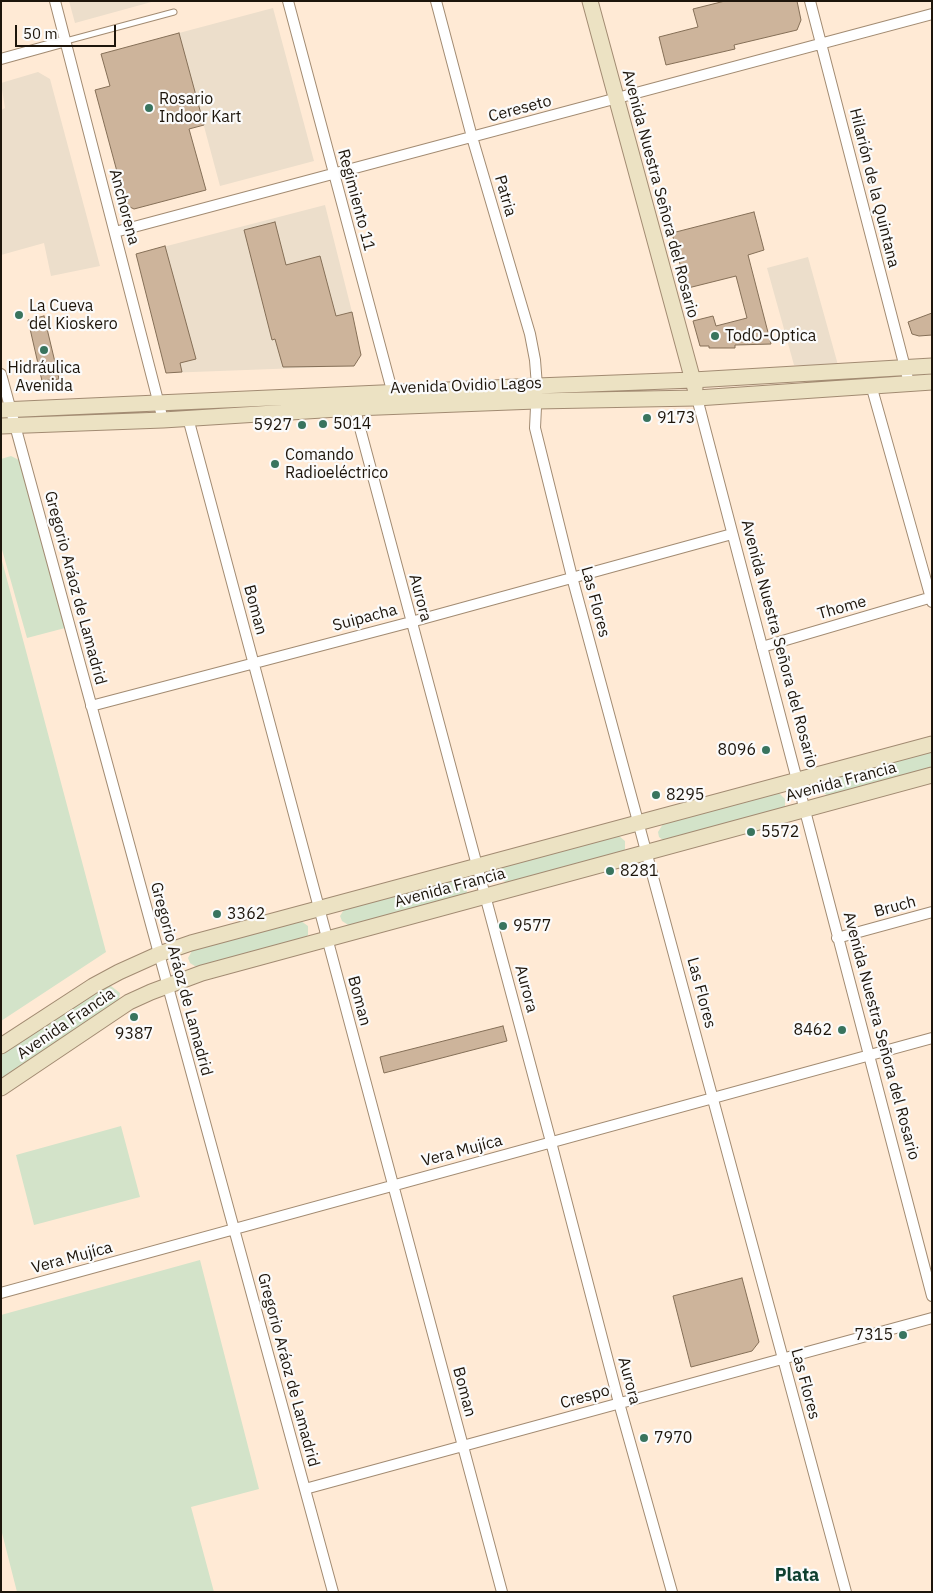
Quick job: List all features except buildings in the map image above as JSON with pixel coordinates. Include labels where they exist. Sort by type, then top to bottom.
[{"type":"street","name":"Anchorena","points":[[54,1],[66,41],[163,420]]},
{"type":"street","name":"Regimiento 11","points":[[288,1],[394,399]]},
{"type":"street","name":"Patria","points":[[436,1],[472,137],[530,334],[535,360],[536,393]]},
{"type":"street","name":"Avenida Nuestra Señora del Rosario","points":[[590,1],[693,380],[796,781],[932,1296]]},
{"type":"street","name":"Hilarión de la Quintana","points":[[810,1],[909,383]]},
{"type":"street","name":"Cereseto","points":[[115,232],[932,14]]},
{"type":"street","points":[[1,59],[66,41]]},
{"type":"street","name":"Avenida Ovidio Lagos","points":[[6,410],[159,403],[353,401],[536,393],[693,380],[932,366]]},
{"type":"street","name":"Gregorio Aráoz de Lamadrid","points":[[1,374],[8,426],[91,706],[333,1592]]},
{"type":"street","name":"Avenida Ovidio Lagos","points":[[536,393],[697,398],[932,382]]},
{"type":"street","points":[[871,385],[931,599]]},
{"type":"street","name":"Las Flores","points":[[536,393],[535,428],[572,577],[714,1097],[846,1592]]},
{"type":"street","name":"Avenida Ovidio Lagos","points":[[8,426],[163,420],[353,401]]},
{"type":"street","name":"Aurora","points":[[353,401],[410,622],[551,1142],[619,1403],[672,1592]]},
{"type":"street","name":"Boman","points":[[188,418],[502,1592]]},
{"type":"street","name":"Suipacha","points":[[91,706],[410,622],[732,534]]},
{"type":"street","name":"Thome","points":[[762,647],[931,599]]},
{"type":"street","name":"Avenida Francia","points":[[1,1046],[93,986],[159,954],[932,744]]},
{"type":"street","name":"Avenida Francia","points":[[1,1088],[129,1002],[167,985],[202,973],[932,775]]},
{"type":"street","name":"Bruch","points":[[837,938],[932,912]]},
{"type":"street","name":"Vera Mujíca","points":[[1,1293],[932,1038]]},
{"type":"street","name":"Crespo","points":[[305,1489],[932,1318]]},
{"type":"lane","points":[[66,41],[174,12]]},
{"type":"shaded area","points":[[69,1],[155,1],[75,23]]},
{"type":"shaded area","points":[[273,8],[314,161],[220,186],[179,33]]},
{"type":"shaded area","points":[[38,72],[50,79],[100,266],[51,276],[44,243],[1,255],[1,110],[5,108],[1,83]]},
{"type":"shaded area","points":[[325,205],[352,312],[312,321],[326,367],[166,373],[136,254]]},
{"type":"shaded area","points":[[808,257],[838,365],[794,365],[767,268]]},
{"type":"green space","points":[[11,456],[19,460],[65,628],[27,638],[1,546],[1,459]]},
{"type":"green space","points":[[1,557],[106,952],[1,1021]]},
{"type":"green space","points":[[932,750],[932,770],[830,797],[822,792],[820,787],[825,779]]},
{"type":"green space","points":[[779,793],[785,799],[783,810],[663,840],[659,837],[658,832],[663,824]]},
{"type":"green space","points":[[619,836],[625,841],[625,849],[622,853],[509,884],[500,879],[499,874],[504,865]]},
{"type":"green space","points":[[460,879],[466,884],[467,892],[464,895],[350,926],[342,921],[340,916],[345,908]]},
{"type":"green space","points":[[301,921],[308,926],[308,935],[305,938],[198,968],[190,963],[188,958],[193,949]]},
{"type":"green space","points":[[107,986],[111,986],[120,993],[116,1004],[1,1079],[1,1055]]},
{"type":"green space","points":[[121,1126],[140,1197],[34,1225],[16,1155]]},
{"type":"green space","points":[[200,1260],[259,1489],[191,1507],[214,1592],[17,1592],[1,1529],[1,1315]]},
{"type":"place","name":"Rosario Indoor Kart","points":[[149,108]]},
{"type":"place","name":"La Cueva del Kioskero","points":[[19,315]]},
{"type":"place","name":"TodO-Optica","points":[[715,336]]},
{"type":"place","name":"Hidráulica Avenida","points":[[44,350]]},
{"type":"place","name":"9173","points":[[647,418]]},
{"type":"place","name":"5014","points":[[323,424]]},
{"type":"place","name":"5927","points":[[302,425]]},
{"type":"place","name":"Comando Radioeléctrico","points":[[275,464]]},
{"type":"place","name":"8096","points":[[766,750]]},
{"type":"place","name":"8295","points":[[656,795]]},
{"type":"place","name":"5572","points":[[751,832]]},
{"type":"place","name":"8281","points":[[610,871]]},
{"type":"place","name":"3362","points":[[217,914]]},
{"type":"place","name":"9577","points":[[503,926]]},
{"type":"place","name":"9387","points":[[134,1017]]},
{"type":"place","name":"8462","points":[[842,1030]]},
{"type":"place","name":"7315","points":[[903,1335]]},
{"type":"place","name":"7970","points":[[644,1438]]},
{"type":"district","name":"Plata","points":[[797,1576]]}]
